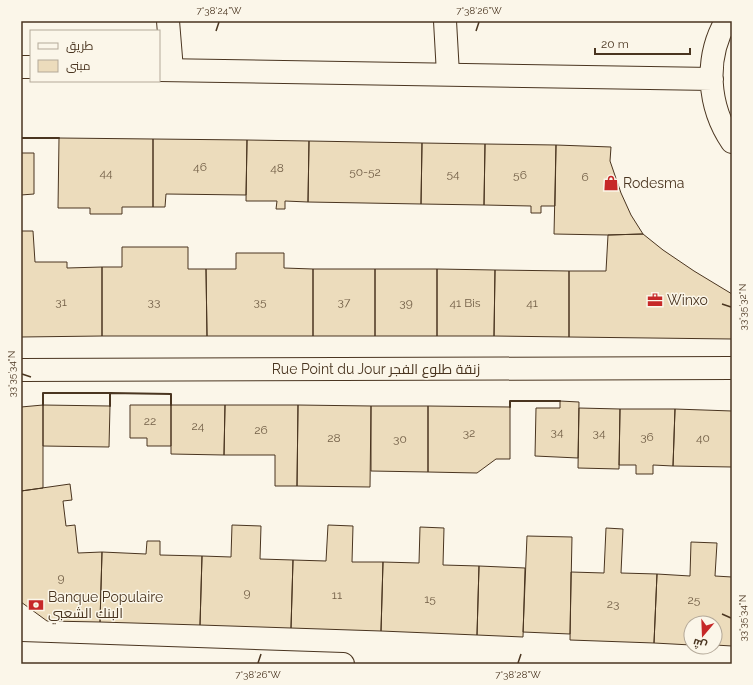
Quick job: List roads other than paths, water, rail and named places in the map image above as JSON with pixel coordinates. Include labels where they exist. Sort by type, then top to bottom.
[{"type":"street","points":[[168,21],[166,70],[712,79]]},
{"type":"street","points":[[445,21],[448,74]]},
{"type":"street","points":[[726,21],[715,47],[712,79],[713,98],[719,118],[732,142]]},
{"type":"street","name":"Rue Point du Jour زنقة طلوع الفجر","points":[[21,370],[732,368]]},
{"type":"street","points":[[21,653],[343,664]]},
{"type":"place","name":"Rodesma","points":[[611,183]]},
{"type":"place","name":"Winxo","points":[[655,300]]},
{"type":"place","name":"Banque Populaire البنك الشعبي","points":[[36,605]]}]
